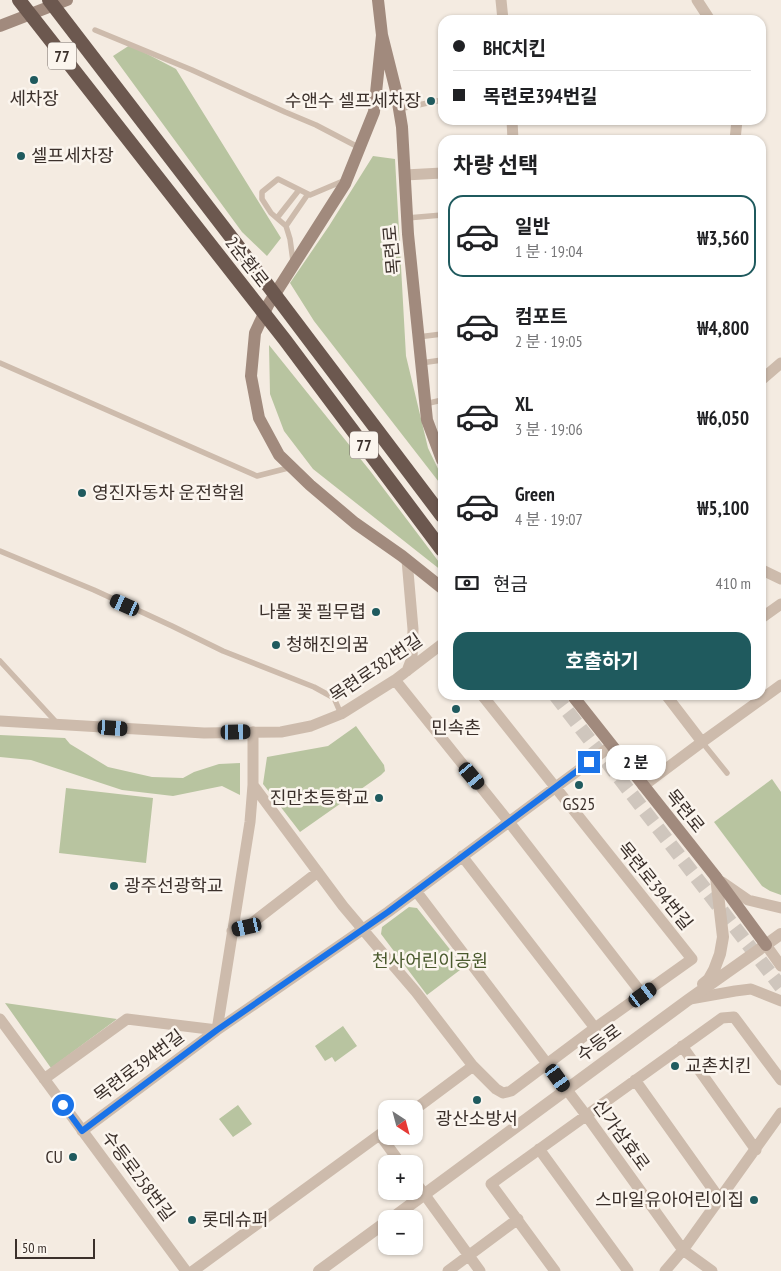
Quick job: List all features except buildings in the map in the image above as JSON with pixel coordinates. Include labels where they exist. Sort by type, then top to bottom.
[{"type":"highway","name":"2순환로","points":[[19,0],[285,340],[438,545]]},
{"type":"highway","name":"2순환로","points":[[49,0],[438,511]]},
{"type":"main road","points":[[0,26],[67,0]]},
{"type":"main road","name":"목련로","points":[[378,0],[382,35],[396,91],[402,127],[407,218],[427,420],[438,449]]},
{"type":"main road","name":"목련로","points":[[382,35],[374,112],[345,184],[268,305],[255,333],[251,376],[260,418],[280,455],[310,485],[355,523],[438,585]]},
{"type":"main road","name":"목련로","points":[[576,700],[716,877],[766,945]]},
{"type":"street","points":[[502,0],[503,15]]},
{"type":"street","points":[[697,0],[707,15]]},
{"type":"street","points":[[405,175],[438,173]]},
{"type":"street","points":[[766,376],[781,363]]},
{"type":"street","points":[[407,560],[413,629],[412,658],[408,671]]},
{"type":"street","points":[[766,573],[781,579]]},
{"type":"street","points":[[766,615],[781,604]]},
{"type":"street","name":"목련로382번길","points":[[0,721],[204,733],[288,731],[311,726],[341,714],[395,680],[438,648]]},
{"type":"street","points":[[395,680],[510,822],[643,995]]},
{"type":"street","points":[[766,696],[781,685]]},
{"type":"street","name":"목련로394번길","points":[[253,785],[342,906],[416,992],[473,1066],[496,1089],[503,1093],[511,1091],[595,1028],[692,960],[486,700]]},
{"type":"street","points":[[670,700],[702,742]]},
{"type":"street","points":[[643,786],[760,700]]},
{"type":"street","points":[[44,1079],[127,1019],[217,1030],[250,822],[253,785],[253,732]]},
{"type":"street","name":"목련로394번길","points":[[82,1131],[217,1030],[388,912],[611,746]]},
{"type":"street","points":[[462,856],[595,1028]]},
{"type":"street","points":[[232,931],[247,927],[318,872]]},
{"type":"street","points":[[688,1000],[709,979],[720,954],[723,937],[716,877]]},
{"type":"street","name":"목련로","points":[[716,877],[748,900],[781,908]]},
{"type":"street","points":[[416,891],[566,1089]]},
{"type":"street","name":"수등로","points":[[403,1210],[566,1089],[781,934]]},
{"type":"street","points":[[766,945],[781,966]]},
{"type":"street","points":[[688,1000],[751,989],[781,1001]]},
{"type":"street","points":[[555,1271],[492,1184],[722,1018],[734,1017],[781,1080]]},
{"type":"street","name":"수등로258번길","points":[[0,1019],[186,1271]]},
{"type":"street","points":[[682,1046],[756,1150]]},
{"type":"street","points":[[423,1103],[473,1066]]},
{"type":"street","points":[[635,1080],[719,1198]]},
{"type":"street","name":"신가삼효로","points":[[566,1089],[683,1250],[712,1271]]},
{"type":"street","points":[[665,1271],[683,1250],[781,1113]]},
{"type":"street","points":[[192,1271],[378,1137]]},
{"type":"street","points":[[539,1149],[628,1271]]},
{"type":"street","points":[[424,1194],[480,1271]]},
{"type":"street","points":[[448,1271],[518,1220]]},
{"type":"street","points":[[319,1271],[378,1228]]},
{"type":"lane","points":[[95,30],[192,70],[316,125],[360,148]]},
{"type":"lane","points":[[399,109],[438,101]]},
{"type":"lane","points":[[294,265],[286,226],[271,213],[262,199],[262,192],[278,179],[310,195],[347,179]]},
{"type":"lane","points":[[278,218],[299,190]]},
{"type":"lane","points":[[286,226],[308,194]]},
{"type":"lane","points":[[407,218],[438,215]]},
{"type":"lane","points":[[418,337],[438,334]]},
{"type":"lane","points":[[421,364],[438,361]]},
{"type":"lane","points":[[0,362],[258,476],[292,467]]},
{"type":"lane","points":[[425,404],[438,401]]},
{"type":"lane","points":[[0,551],[102,594],[223,651],[314,687],[334,698],[341,714]]},
{"type":"lane","points":[[0,661],[59,724]]},
{"type":"lane","points":[[702,742],[727,773]]},
{"type":"green space","points":[[130,45],[176,69],[281,238],[267,256],[242,232],[113,56]]},
{"type":"green space","points":[[373,156],[395,159],[406,356],[428,448],[438,469],[438,481],[314,321],[290,283]]},
{"type":"green space","points":[[269,345],[371,472],[438,561],[438,568],[313,469],[284,431],[270,394]]},
{"type":"green space","points":[[356,726],[384,765],[385,771],[300,832],[263,784],[267,757],[328,746]]},
{"type":"green space","points":[[0,735],[65,738],[70,744],[108,767],[152,777],[183,778],[194,772],[219,764],[240,763],[240,795],[222,786],[173,796],[122,790],[31,760],[0,757]]},
{"type":"green space","points":[[772,779],[781,792],[781,895],[762,886],[714,822]]},
{"type":"green space","points":[[66,788],[153,798],[146,863],[59,853]]},
{"type":"green space","name":"천사어린이공원","points":[[409,907],[417,908],[464,967],[427,995],[381,934],[382,927]]},
{"type":"green space","points":[[5,1003],[117,1019],[51,1068]]},
{"type":"green space","points":[[343,1026],[357,1046],[335,1062],[332,1057],[325,1061],[315,1046]]},
{"type":"green space","points":[[238,1105],[252,1124],[233,1137],[219,1119]]},
{"type":"tunnel","points":[[559,700],[781,987]]},
{"type":"place","name":"세차장","points":[[34,80]]},
{"type":"place","name":"수앤수 셀프세차장","points":[[431,101]]},
{"type":"place","name":"셀프세차장","points":[[21,156]]},
{"type":"place","name":"영진자동차 운전학원","points":[[82,493]]},
{"type":"place","name":"나물 꽃 필무렵","points":[[376,612]]},
{"type":"place","name":"청해진의꿈","points":[[276,645]]},
{"type":"place","name":"민속촌","points":[[456,709]]},
{"type":"place","name":"GS25","points":[[579,785]]},
{"type":"place","name":"진만초등학교","points":[[379,798]]},
{"type":"place","name":"광주선광학교","points":[[114,886]]},
{"type":"place","name":"교촌치킨","points":[[675,1066]]},
{"type":"place","name":"광산소방서","points":[[477,1100]]},
{"type":"place","name":"CU","points":[[73,1157]]},
{"type":"place","name":"스마일유아어린이집","points":[[754,1200]]},
{"type":"place","name":"롯데슈퍼","points":[[192,1220]]},
{"type":"route","points":[[63,1105],[82,1131],[217,1030],[388,912],[589,762]]}]
